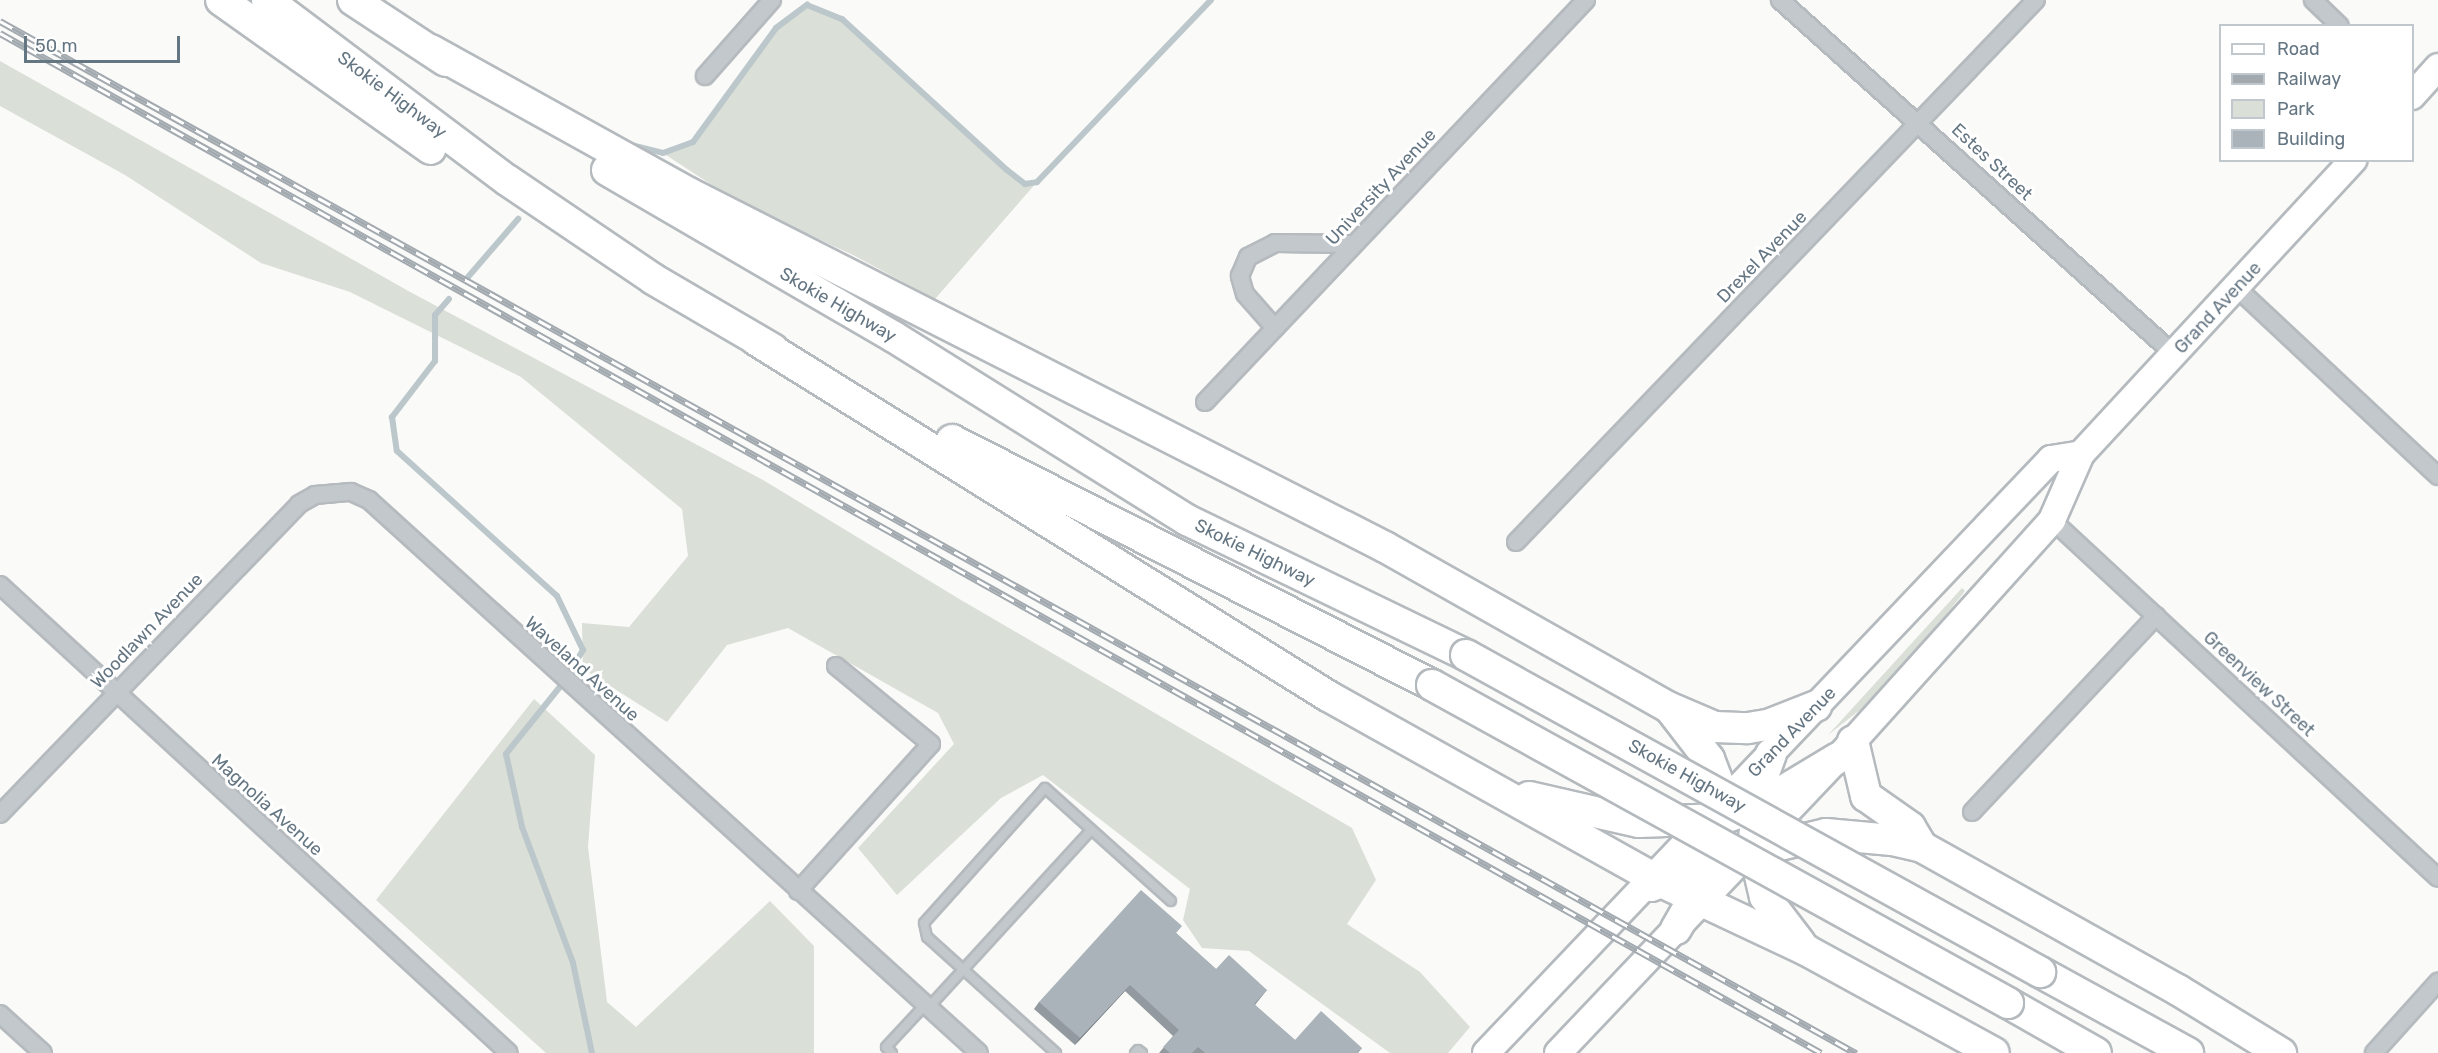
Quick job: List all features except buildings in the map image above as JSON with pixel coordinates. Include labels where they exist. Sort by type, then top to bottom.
[{"type":"highway","points":[[221,0],[472,177],[653,279]]},
{"type":"highway","name":"Skokie Highway","points":[[267,0],[507,180],[653,279],[756,340],[1432,685],[2096,1053]]},
{"type":"highway","name":"Skokie Highway","points":[[353,0],[431,50],[579,153],[894,337],[1187,520],[1466,655],[2188,1053]]},
{"type":"highway","points":[[431,50],[689,193],[1385,547],[1668,707],[1715,728],[1748,728],[1816,706]]},
{"type":"highway","points":[[756,340],[1328,696],[1503,792],[1651,883],[1699,900],[1806,950],[1994,1053]]},
{"type":"highway","points":[[1668,707],[1709,759],[1717,815],[1712,861],[1699,900],[1676,929]]},
{"type":"highway","points":[[1503,792],[1617,819],[1668,823],[1758,806],[1845,750],[1866,796],[1910,827],[1922,847]]},
{"type":"highway","points":[[1771,754],[1758,806],[1751,850],[1764,897],[1806,950]]},
{"type":"highway","points":[[1651,883],[1751,850],[1826,834],[1892,840],[1922,847],[2178,990],[2281,1053]]},
{"type":"main road","name":"Grand Avenue","points":[[1699,900],[1751,850],[1845,750],[2052,520],[2081,454],[2351,162]]},
{"type":"main road","name":"Grand Avenue","points":[[1486,1053],[1717,815],[1816,706],[2051,459],[2081,454]]},
{"type":"main road","points":[[1558,1053],[1676,929]]},
{"type":"street","points":[[705,76],[772,0]]},
{"type":"street","name":"University Avenue","points":[[1205,402],[1586,0]]},
{"type":"street","name":"Estes Street","points":[[1780,0],[1918,121],[2175,355]]},
{"type":"street","name":"Drexel Avenue","points":[[1516,542],[2036,0]]},
{"type":"street","points":[[2313,0],[2338,24]]},
{"type":"street","points":[[1275,328],[1245,294],[1240,276],[1248,257],[1275,243],[1354,244]]},
{"type":"street","points":[[2237,288],[2438,476]]},
{"type":"street","name":"Woodlawn Avenue","points":[[0,814],[115,692],[299,504],[315,495],[333,490]]},
{"type":"street","name":"Waveland Avenue","points":[[333,490],[369,500],[979,1053]]},
{"type":"street","name":"Greenview Street","points":[[2052,520],[2438,878]]},
{"type":"street","name":"Magnolia Avenue","points":[[0,585],[509,1053]]},
{"type":"street","points":[[1972,812],[2156,616]]},
{"type":"street","points":[[798,891],[931,744],[836,666]]},
{"type":"street","points":[[2374,1053],[2438,982]]},
{"type":"street","points":[[0,1014],[43,1053]]},
{"type":"lane","points":[[1056,1053],[927,937],[924,923],[1045,788],[1171,901]]},
{"type":"lane","points":[[886,1051],[1090,830]]},
{"type":"lane","points":[[1135,1053],[1138,1050],[1142,1053]]},
{"type":"green space","points":[[807,5],[842,19],[1007,170],[1025,184],[1037,182],[935,299],[853,255],[736,201],[663,153],[693,142],[776,28]]},
{"type":"green space","points":[[0,61],[412,293],[763,480],[961,600],[1352,828],[1376,880],[1347,924],[1420,972],[1470,1027],[1448,1053],[1390,1053],[1249,951],[1202,948],[1183,920],[1190,889],[1043,775],[1001,798],[897,895],[858,848],[954,744],[938,713],[788,628],[727,645],[667,722],[583,669],[582,623],[629,627],[688,556],[682,509],[521,377],[350,292],[261,263],[125,175],[0,106]]},
{"type":"green space","points":[[1962,588],[1965,591],[1921,646],[1860,710],[1828,735]]},
{"type":"green space","points":[[534,699],[595,755],[588,847],[607,1002],[636,1027],[770,901],[814,946],[814,1053],[546,1053],[376,900]]},
{"type":"waterway","points":[[627,144],[663,153],[693,142],[776,28],[807,5],[842,19],[1007,170],[1025,184],[1037,182],[1211,0]]},
{"type":"waterway","points":[[468,277],[518,219]]},
{"type":"waterway","points":[[449,299],[435,315],[435,361],[392,417],[397,451],[557,596],[583,650],[574,665]]},
{"type":"waterway","points":[[563,683],[506,754],[522,827],[573,963],[592,1053]]},
{"type":"railway","points":[[0,21],[1856,1053]]},
{"type":"railway","points":[[0,33],[1821,1053]]}]
